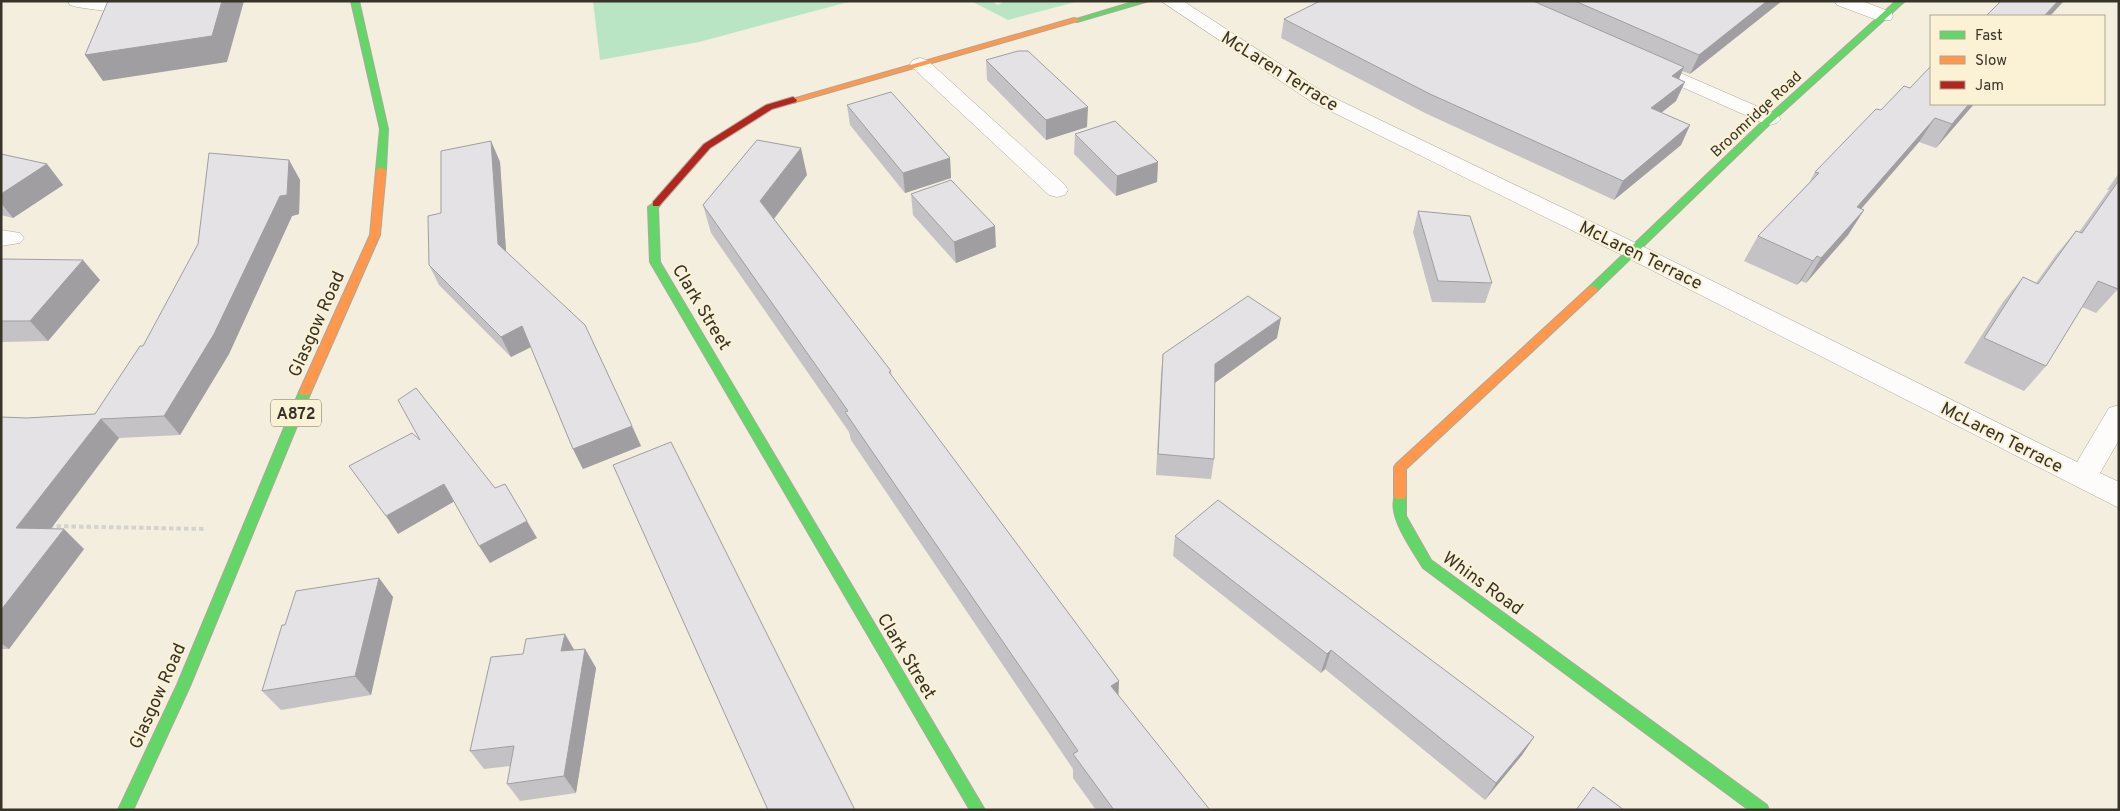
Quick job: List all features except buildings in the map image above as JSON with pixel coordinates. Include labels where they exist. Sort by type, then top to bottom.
[{"type":"street","points":[[77,1],[113,8],[151,8],[175,1]]},
{"type":"street","name":"Glasgow Road","points":[[125,810],[182,686],[321,354],[375,235],[384,129],[355,1]]},
{"type":"street","name":"Clark Street","points":[[978,810],[655,262],[653,206],[707,146],[769,107],[1145,1]]},
{"type":"street","name":"McLaren Terrace","points":[[1170,1],[1319,98],[1633,251],[2119,496]]},
{"type":"street","points":[[1844,1],[1884,16]]},
{"type":"street","name":"Broomridge Road","points":[[1633,251],[1770,119],[1901,1]]},
{"type":"street","points":[[1626,55],[1770,119]]},
{"type":"street","points":[[920,64],[1058,190]]},
{"type":"street","name":"Whins Road","points":[[1633,251],[1400,467],[1400,516],[1427,564],[1762,810]]},
{"type":"street","points":[[2083,478],[2119,415]]},
{"type":"path","points":[[41,525],[248,530]]},
{"type":"green space","points":[[593,1],[852,1],[699,42],[600,60]]},
{"type":"green space","points":[[971,1],[991,1],[998,5],[1005,1],[1079,1],[1008,20]]},
{"type":"traffic: fast","points":[[355,1],[384,129],[381,170]]},
{"type":"traffic: fast","points":[[1077,20],[1145,1]]},
{"type":"traffic: fast","points":[[1593,289],[1770,119],[1901,1]]},
{"type":"traffic: fast","points":[[656,204],[653,207],[655,262],[978,810]]},
{"type":"traffic: fast","points":[[125,810],[183,686],[305,392]]},
{"type":"traffic: fast","points":[[1400,496],[1400,516],[1427,564],[1762,810]]},
{"type":"traffic: slow","points":[[793,100],[1077,20]]},
{"type":"traffic: slow","points":[[305,392],[375,235],[381,170]]},
{"type":"traffic: slow","points":[[1400,496],[1400,467],[1593,289]]},
{"type":"traffic: jam","points":[[656,204],[707,146],[769,107],[793,100]]}]
